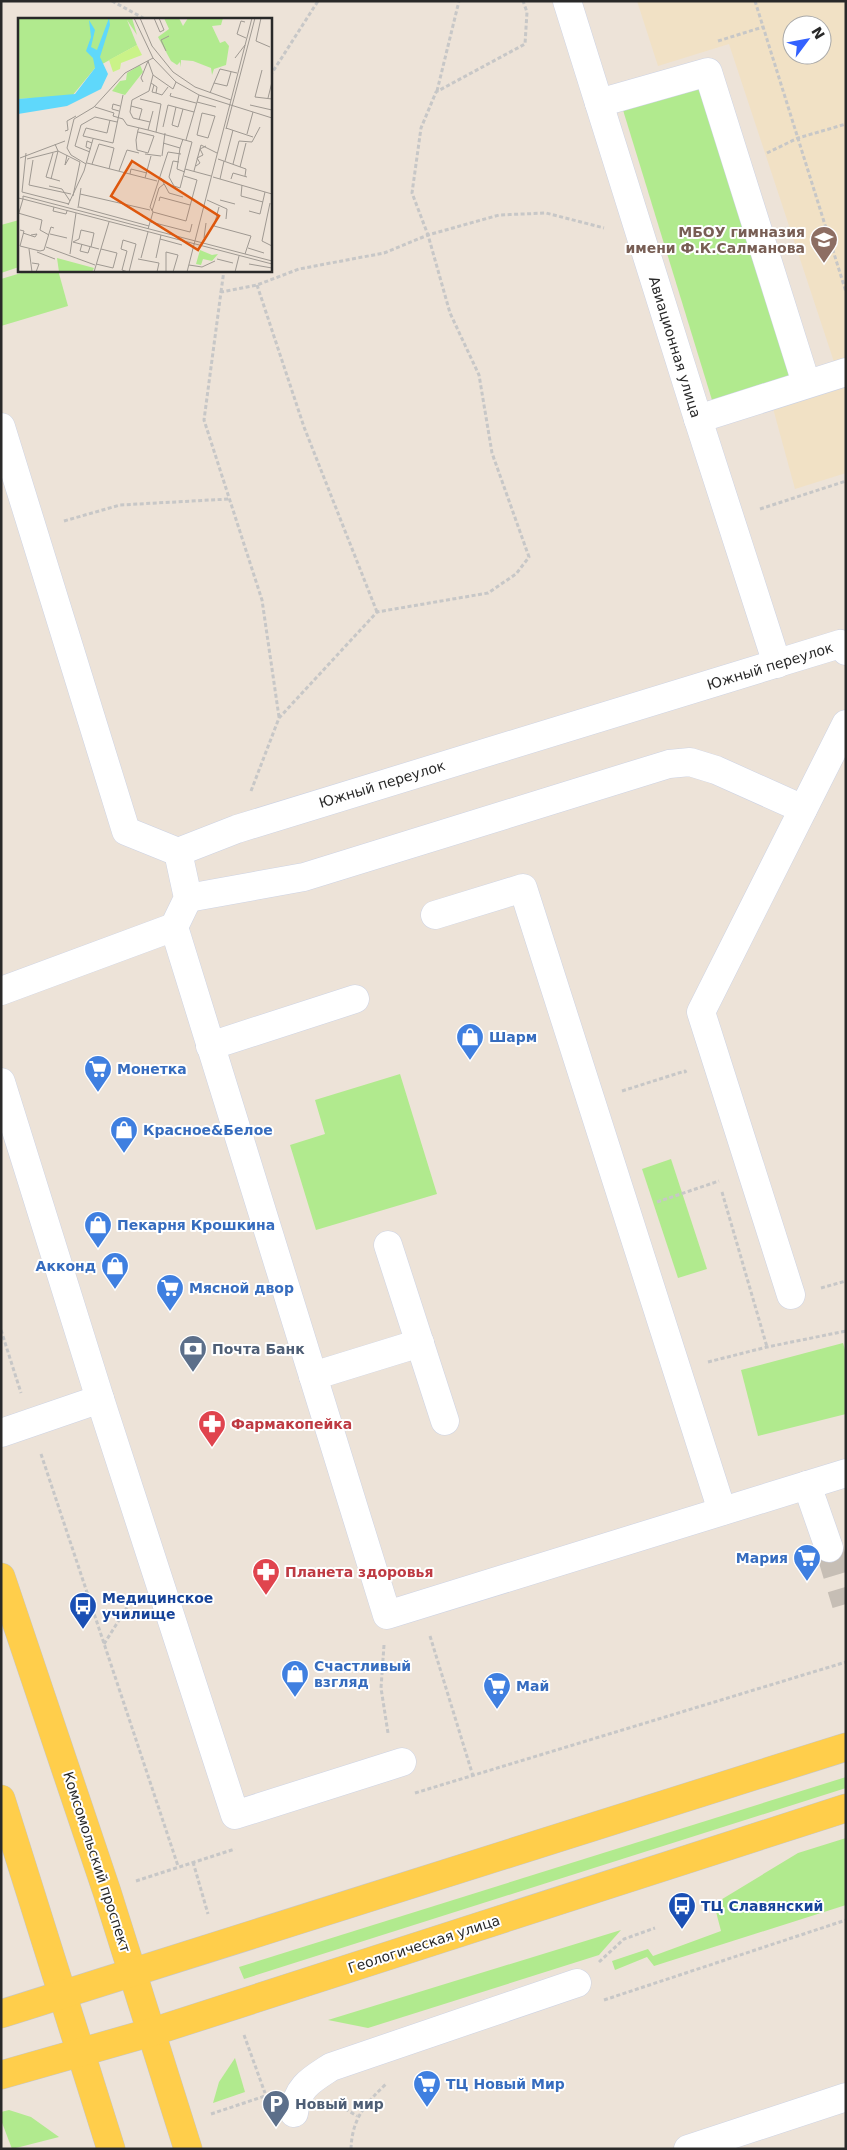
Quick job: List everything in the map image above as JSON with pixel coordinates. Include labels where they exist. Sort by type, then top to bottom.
[{"type":"main road","name":"Комсомольский проспект","points":[[1,1578],[107,1892],[188,2149]]},
{"type":"main road","points":[[1,2014],[846,1747]]},
{"type":"main road","points":[[1,1799],[111,2149]]},
{"type":"main road","name":"Геологическая улица","points":[[1,2076],[152,2032],[846,1808]]},
{"type":"street","name":"Авиационная улица","points":[[567,1],[777,664]]},
{"type":"street","points":[[599,103],[708,72],[806,383]]},
{"type":"street","points":[[698,419],[806,383],[846,372]]},
{"type":"street","points":[[1,427],[126,831],[178,852],[188,898],[174,927],[387,1615],[846,1473]]},
{"type":"street","name":"Южный переулок","points":[[178,852],[237,829],[777,664],[843,647]]},
{"type":"street","points":[[791,1295],[701,1012],[846,724]]},
{"type":"street","points":[[188,898],[304,876],[669,764],[690,762],[716,770],[803,809]]},
{"type":"street","points":[[435,915],[523,888],[679,1370],[722,1511]]},
{"type":"street","points":[[1,990],[174,927]]},
{"type":"street","points":[[210,1046],[355,999]]},
{"type":"street","points":[[1,1082],[100,1399],[235,1815],[402,1762]]},
{"type":"street","points":[[388,1245],[445,1421]]},
{"type":"street","points":[[313,1376],[420,1343]]},
{"type":"street","points":[[1,1433],[100,1399]]},
{"type":"street","points":[[807,1485],[829,1548]]},
{"type":"street","points":[[294,2113],[295,2100],[305,2084],[331,2067],[576,1984]]},
{"type":"street","points":[[688,2149],[846,2097]]},
{"type":"path","points":[[112,1],[143,18]]},
{"type":"path","points":[[271,74],[318,1]]},
{"type":"path","points":[[237,829],[279,718],[377,612],[488,592],[516,574],[530,557],[492,453],[478,375],[450,313],[428,235],[412,193],[421,128],[436,92],[459,1]]},
{"type":"path","points":[[436,92],[525,44],[527,12],[523,1]]},
{"type":"path","points":[[755,1],[846,292]]},
{"type":"path","points":[[709,43],[763,27]]},
{"type":"path","points":[[798,138],[846,124]]},
{"type":"path","points":[[221,292],[257,285],[299,269],[384,252],[428,235],[499,215],[546,213],[592,226],[639,232]]},
{"type":"path","points":[[224,271],[204,420],[262,600],[279,718]]},
{"type":"path","points":[[257,285],[304,427],[377,612]]},
{"type":"path","points":[[730,518],[846,480]]},
{"type":"path","points":[[33,531],[120,505],[229,499]]},
{"type":"path","points":[[592,1101],[685,1071],[688,1080]]},
{"type":"path","points":[[716,1172],[767,1347]]},
{"type":"path","points":[[628,1212],[718,1181]]},
{"type":"path","points":[[1,1330],[178,1866]]},
{"type":"path","points":[[679,1370],[767,1347],[846,1331]]},
{"type":"path","points":[[104,1645],[130,1602],[158,1578]]},
{"type":"path","points":[[420,1604],[473,1776]]},
{"type":"path","points":[[387,1615],[381,1688],[388,1734],[402,1762],[436,1787]]},
{"type":"path","points":[[407,1796],[846,1662]]},
{"type":"path","points":[[107,1892],[178,1866],[236,1848]]},
{"type":"path","points":[[576,1984],[624,1939],[655,1928]]},
{"type":"path","points":[[352,2149],[357,2116]]},
{"type":"shaded area","name":"МБОУ гимназия имени Ф.К.Салманова","points":[[637,1],[846,1],[846,473],[795,489],[773,408],[838,374],[729,44],[658,66]]},
{"type":"green space","points":[[708,72],[806,383],[716,413],[619,97]]},
{"type":"green space","points":[[18,220],[18,267],[1,273],[1,225]]},
{"type":"green space","points":[[28,271],[58,271],[68,306],[1,326],[1,279]]},
{"type":"green space","points":[[400,1074],[437,1194],[316,1230],[290,1145],[325,1134],[315,1100]]},
{"type":"green space","points":[[671,1159],[707,1269],[678,1278],[642,1169]]},
{"type":"green space","points":[[843,1343],[846,1353],[846,1414],[758,1436],[741,1370]]},
{"type":"green space","points":[[846,1777],[846,1788],[244,1979],[239,1967]]},
{"type":"green space","points":[[846,1838],[846,1905],[654,1966],[647,1957],[615,1970],[612,1961],[648,1949],[653,1956],[721,1931],[714,1904],[798,1853]]},
{"type":"green space","points":[[621,1930],[599,1955],[368,2028],[328,2020]]},
{"type":"green space","points":[[235,2058],[245,2092],[213,2103],[219,2082]]},
{"type":"green space","points":[[9,2110],[31,2117],[59,2137],[12,2149],[1,2120],[1,2112]]},
{"type":"tunnel","points":[[829,1548],[846,1604]]},
{"type":"place","name":"МБОУ гимназия имени Ф.К.Салманова","points":[[824,264]]},
{"type":"place","name":"Шарм","points":[[470,1061]]},
{"type":"place","name":"Монетка","points":[[98,1093]]},
{"type":"place","name":"Красное&Белое","points":[[124,1154]]},
{"type":"place","name":"Пекарня Крошкина","points":[[98,1249]]},
{"type":"place","name":"Акконд","points":[[115,1290]]},
{"type":"place","name":"Мясной двор","points":[[170,1312]]},
{"type":"place","name":"Почта Банк","points":[[193,1373]]},
{"type":"place","name":"Фармакопейка","points":[[212,1448]]},
{"type":"place","name":"Мария","points":[[807,1582]]},
{"type":"place","name":"Планета здоровья","points":[[266,1596]]},
{"type":"place","name":"Медицинское училище","points":[[83,1630]]},
{"type":"place","name":"Счастливый взгляд","points":[[295,1698]]},
{"type":"place","name":"Май","points":[[497,1710]]},
{"type":"place","name":"ТЦ Славянский","points":[[682,1930]]},
{"type":"place","name":"ТЦ Новый Мир","points":[[427,2108]]},
{"type":"place","name":"Новый мир","points":[[276,2128]]}]
